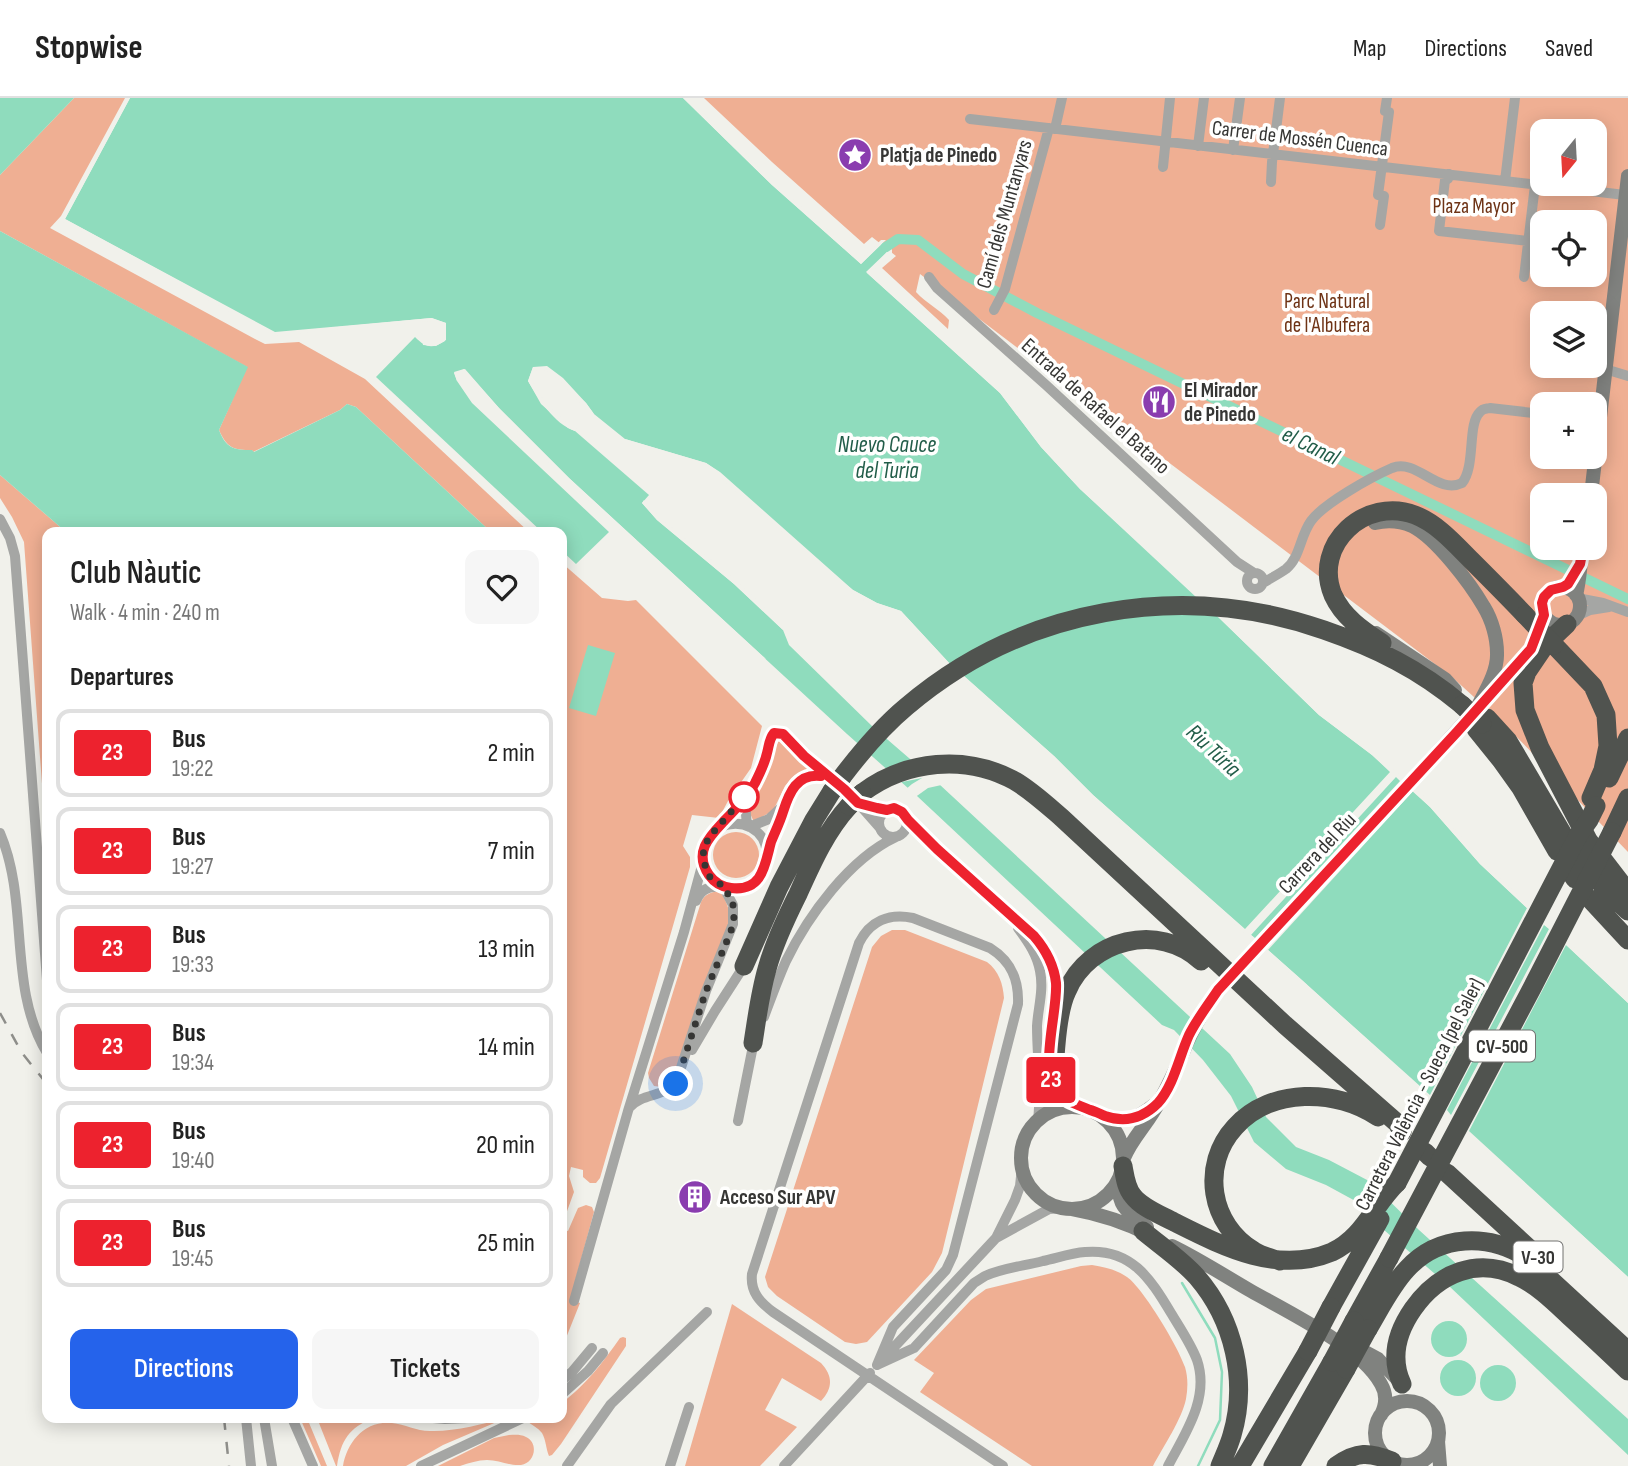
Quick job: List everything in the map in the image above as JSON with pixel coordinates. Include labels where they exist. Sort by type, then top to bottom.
[{"type":"highway","points":[[1593,802],[1608,746],[1606,715],[1593,686],[1554,645],[1535,615],[1448,537],[1431,523],[1413,514],[1380,512],[1360,519],[1344,532],[1332,555],[1329,575],[1334,595],[1343,611],[1370,635],[1508,741],[1564,836],[1576,871],[1607,891],[1628,911]]},
{"type":"highway","points":[[744,967],[779,887],[835,782],[890,723],[947,676],[1000,646],[1038,630],[1093,615],[1142,607],[1217,606],[1277,616],[1334,634],[1410,675],[1470,711],[1521,788],[1557,850]]},
{"type":"highway","points":[[1567,622],[1546,644],[1527,671],[1523,683],[1525,710],[1540,748],[1588,840],[1628,892]]},
{"type":"highway","name":"Carretera València - Sueca (pel Saler)","points":[[1240,1466],[1308,1351],[1385,1194],[1397,1183],[1579,834],[1589,820],[1593,802],[1628,738]]},
{"type":"highway","points":[[753,1043],[763,985],[772,953],[825,839],[839,816],[887,777],[916,768],[937,764],[969,765],[999,774],[1016,782],[1046,803],[1405,1134],[1371,1112],[1339,1099],[1308,1096],[1271,1104],[1254,1111],[1235,1127],[1220,1150],[1214,1170],[1213,1189],[1218,1208],[1228,1227],[1246,1245],[1280,1261]]},
{"type":"highway","name":"CV-500","points":[[1361,1325],[1389,1258],[1513,1026],[1628,798]]},
{"type":"highway","points":[[1590,899],[1628,940]]},
{"type":"highway","points":[[1053,1086],[1062,1006],[1070,984],[1083,965],[1102,951],[1128,941],[1150,939],[1186,949],[1273,1028],[1364,1094]]},
{"type":"highway","points":[[1123,1167],[1129,1191],[1143,1205],[1220,1244],[1260,1258],[1280,1261],[1305,1260],[1329,1253],[1364,1236]]},
{"type":"highway","name":"V-30","points":[[1447,1173],[1628,1341]]},
{"type":"highway","points":[[1143,1231],[1195,1276],[1215,1300],[1228,1329],[1237,1364],[1238,1398],[1232,1434],[1220,1466]]},
{"type":"highway","points":[[1290,1466],[1361,1325],[1413,1263],[1436,1248],[1454,1242],[1483,1241],[1501,1244],[1518,1252],[1538,1267],[1628,1351]]},
{"type":"highway","name":"V-30","points":[[1402,1384],[1397,1371],[1396,1345],[1402,1327],[1414,1307],[1435,1283],[1450,1275],[1477,1268],[1502,1270],[1531,1284],[1628,1371]]},
{"type":"highway","points":[[1273,1466],[1339,1366]]},
{"type":"highway","points":[[1336,1466],[1354,1456],[1364,1454],[1377,1455],[1405,1464]]},
{"type":"street","name":"Camí dels Muntanyars","points":[[996,307],[1005,289],[1062,98]]},
{"type":"street","points":[[1163,167],[1170,98]]},
{"type":"street","points":[[1198,146],[1204,98]]},
{"type":"street","points":[[1233,150],[1240,98]]},
{"type":"street","points":[[1271,182],[1280,98]]},
{"type":"street","points":[[1380,225],[1384,196],[1378,195],[1389,111],[1385,111],[1387,98]]},
{"type":"street","points":[[1505,181],[1515,98]]},
{"type":"street","name":"Carrer de Mossén Cuenca","points":[[970,119],[1530,184]]},
{"type":"street","points":[[1449,174],[1445,180],[1438,231],[1528,241]]},
{"type":"street","points":[[1607,352],[1628,176]]},
{"type":"street","name":"Carrer de Mossén Cuenca","points":[[1607,193],[1625,195]]},
{"type":"street","points":[[1524,277],[1534,196]]},
{"type":"street","name":"Entrada de Rafael el Batano","points":[[929,277],[937,288],[1256,577],[1279,573],[1288,568],[1296,557],[1303,534],[1311,520],[1326,505],[1388,470],[1399,466],[1406,467],[1451,487],[1462,483],[1468,472],[1479,412],[1490,408],[1530,413]]},
{"type":"street","points":[[1607,370],[1628,376]]},
{"type":"street","points":[[0,519],[10,538],[15,556],[42,914]]},
{"type":"street","points":[[1385,521],[1401,522],[1418,530],[1443,553],[1485,608],[1494,630],[1497,655],[1492,676],[1470,711],[1445,679],[1359,621],[1341,600],[1335,584],[1336,562],[1344,543],[1358,530],[1385,521]]},
{"type":"street","points":[[1567,622],[1579,607],[1574,588],[1581,560]]},
{"type":"street","points":[[1574,588],[1628,612]]},
{"type":"street","name":"Carrera del Riu","points":[[1531,649],[1535,615],[1544,597],[1551,590],[1574,588]]},
{"type":"street","points":[[1535,615],[1550,621],[1567,622],[1590,610],[1611,606]]},
{"type":"street","name":"Carrera del Riu","points":[[1123,1167],[1128,1148],[1149,1119],[1172,1079],[1189,1036],[1218,990],[1423,768],[1470,711],[1531,649],[1567,622]]},
{"type":"street","points":[[749,826],[746,805],[764,764],[771,737],[777,733],[786,735],[804,756],[857,801],[888,836],[920,840],[937,849]]},
{"type":"street","points":[[684,933],[699,895],[705,889],[722,886],[736,888],[752,884],[763,872],[785,802],[792,789],[804,778],[815,775],[835,782]]},
{"type":"street","points":[[574,1301],[628,1111],[684,933],[705,845],[752,787]]},
{"type":"street","points":[[857,801],[902,812],[937,849],[1041,944],[1053,967],[1056,994],[1049,1067],[1053,1086],[1064,1098],[1100,1115],[1120,1120],[1133,1119],[1158,1102]]},
{"type":"street","points":[[749,826],[769,819],[785,802]]},
{"type":"street","points":[[880,828],[879,819],[887,810]]},
{"type":"street","points":[[738,1121],[753,1043],[785,964],[814,915],[834,889],[857,864],[878,847],[899,836],[907,828],[908,820]]},
{"type":"street","points":[[716,829],[738,823],[749,826],[765,842],[768,856]]},
{"type":"street","points":[[0,833],[13,882],[27,1000],[31,1020],[42,1044]]},
{"type":"street","points":[[628,1111],[637,1100],[669,1090],[676,1084],[706,991],[733,924],[733,905],[722,886],[710,877],[703,862]]},
{"type":"street","points":[[1006,912],[1032,948],[1042,979],[1037,1023],[1040,1103],[1038,1119]]},
{"type":"street","points":[[877,1365],[893,1327],[946,1270],[953,1255],[1018,1004],[1016,977],[999,953],[903,916],[876,922],[859,943],[751,1282],[756,1297],[772,1312],[1003,1466]]},
{"type":"street","points":[[680,1072],[700,1035],[744,967]]},
{"type":"street","points":[[641,1069],[645,1084],[659,1093]]},
{"type":"street","points":[[784,1466],[996,1238],[1020,1186],[1025,1136],[1038,1119],[1062,1107],[1081,1107]]},
{"type":"street","points":[[1100,1115],[1115,1129],[1120,1138],[1123,1167],[1118,1192],[1125,1210],[1177,1248]]},
{"type":"street","points":[[1021,1167],[1024,1177],[1037,1195],[1045,1201],[1068,1209],[1091,1205],[1101,1200],[1116,1186],[1123,1167]]},
{"type":"street","points":[[996,1238],[1049,1209],[1068,1209],[1117,1219],[1177,1248],[1328,1335],[1371,1354],[1387,1367],[1434,1416],[1437,1423],[1440,1466]]},
{"type":"street","points":[[877,1365],[914,1348],[974,1283],[985,1276],[1078,1253],[1112,1254],[1132,1264],[1149,1279],[1192,1349],[1200,1370],[1201,1388],[1196,1410],[1168,1466]]},
{"type":"street","points":[[567,1466],[611,1404],[707,1312]]},
{"type":"street","points":[[1328,1335],[1360,1359],[1382,1386],[1384,1409],[1375,1429],[1380,1451],[1405,1464],[1415,1464],[1427,1458],[1438,1440]]},
{"type":"street","points":[[567,1376],[597,1350],[588,1371],[567,1390]]},
{"type":"street","points":[[1381,1415],[1399,1402],[1421,1405]]},
{"type":"street","points":[[670,1466],[689,1407]]},
{"type":"street","points":[[247,1423],[251,1466]]},
{"type":"street","points":[[265,1423],[272,1466]]},
{"type":"street","points":[[294,1423],[313,1466]]},
{"type":"street","points":[[421,1466],[512,1423]]},
{"type":"green space","points":[[74,98],[125,98],[61,216],[50,228],[265,344],[299,342],[365,379],[524,527],[486,527],[356,407],[347,404],[340,410],[253,452],[231,447],[219,430],[247,367],[0,231],[0,175]]},
{"type":"green space","name":"Parc Natural de l'Albufera","points":[[704,98],[1628,98],[1628,852],[1508,728],[1452,677],[920,274],[916,292],[949,320],[948,329],[882,268],[896,256],[872,237],[864,244]]},
{"type":"green space","points":[[0,475],[60,527],[42,527],[42,784],[24,542],[0,498]]},
{"type":"green space","points":[[567,567],[602,598],[636,600],[762,726],[751,768],[719,818],[692,815],[683,846],[690,857],[690,867],[600,1178],[596,1183],[590,1183],[583,1177],[583,1170],[571,1167],[569,1176],[574,1192],[567,1211]]},
{"type":"green space","points":[[779,738],[813,769],[794,776],[785,786],[773,811],[753,820],[750,813],[754,797],[766,778]]},
{"type":"green space","points":[[736,832],[753,838],[759,855],[753,872],[736,878],[719,872],[713,855],[719,838]]},
{"type":"green space","points":[[720,891],[728,906],[730,922],[671,1083],[662,1087],[654,1086],[648,1073],[701,902],[709,894]]},
{"type":"green space","points":[[892,930],[905,930],[987,962],[1000,978],[1004,998],[942,1253],[932,1272],[867,1342],[856,1344],[845,1342],[777,1296],[768,1287],[765,1277],[872,947],[881,936]]},
{"type":"green space","points":[[586,1205],[592,1207],[594,1212],[570,1300],[580,1303],[567,1336],[567,1231],[578,1208]]},
{"type":"green space","points":[[1092,1265],[1119,1272],[1134,1283],[1160,1319],[1185,1367],[1187,1387],[1184,1407],[1153,1466],[1032,1466],[920,1392],[934,1373],[914,1360],[971,1300],[986,1289]]},
{"type":"green space","points":[[732,1304],[821,1363],[829,1377],[828,1391],[821,1401],[782,1378],[765,1410],[797,1427],[760,1466],[685,1466]]},
{"type":"green space","points":[[620,1338],[626,1338],[626,1346],[561,1444],[549,1456],[542,1433],[530,1423],[567,1423],[567,1398],[586,1381]]},
{"type":"green space","points":[[302,1423],[309,1423],[327,1466],[321,1466]]},
{"type":"green space","points":[[319,1423],[364,1423],[352,1431],[344,1442],[336,1466]]},
{"type":"green space","points":[[392,1423],[430,1431],[494,1423],[443,1445],[406,1466],[343,1466],[353,1441],[374,1425]]},
{"type":"green space","points":[[524,1436],[530,1440],[534,1452],[530,1461],[521,1465],[487,1460],[460,1466],[438,1466],[494,1438]]},
{"type":"water","points":[[0,98],[74,98],[0,175]]},
{"type":"water","points":[[130,98],[683,98],[772,185],[861,264],[883,242],[889,250],[867,273],[1000,393],[1041,447],[1080,489],[1178,578],[1319,715],[1372,755],[1430,807],[1480,864],[1628,1003],[1628,1277],[950,664],[901,611],[877,603],[853,590],[720,472],[706,463],[625,439],[594,414],[586,403],[547,367],[533,367],[528,381],[560,423],[575,431],[649,495],[642,503],[657,520],[734,584],[783,630],[789,645],[873,727],[939,784],[1230,1054],[1252,1087],[1266,1117],[1296,1147],[1329,1160],[1369,1181],[1419,1230],[1628,1419],[1628,1455],[1449,1286],[1384,1230],[1359,1203],[1326,1185],[1286,1169],[1254,1142],[1231,1096],[1203,1060],[1174,1030],[1162,1025],[917,796],[569,478],[499,408],[465,369],[454,373],[472,403],[609,532],[576,564],[567,556],[567,527],[537,527],[376,377],[415,337],[429,346],[445,341],[446,323],[431,318],[275,333],[65,219]]},
{"type":"water","points":[[0,231],[248,367],[219,430],[224,441],[231,447],[254,452],[340,410],[347,404],[356,407],[486,527],[60,527],[0,475]]},
{"type":"water","points":[[588,645],[615,653],[596,716],[569,708]]},
{"type":"water","points":[[1449,1321],[1462,1326],[1467,1339],[1462,1352],[1449,1357],[1436,1352],[1431,1339],[1436,1326]]},
{"type":"water","points":[[1458,1360],[1471,1365],[1476,1378],[1471,1391],[1458,1396],[1445,1391],[1440,1378],[1445,1365]]},
{"type":"water","points":[[1498,1365],[1511,1370],[1516,1383],[1511,1396],[1498,1401],[1485,1396],[1480,1383],[1485,1370]]},
{"type":"pier","points":[[126,98],[130,98],[65,219],[275,332],[432,318],[446,323],[446,340],[436,346],[423,345],[422,339],[435,343],[442,339],[442,325],[431,321],[274,336],[63,222],[62,217]]},
{"type":"pier","points":[[683,98],[688,98],[774,182],[861,259],[881,240],[886,240],[861,264],[772,185]]},
{"type":"pier","points":[[892,249],[892,253],[872,272],[1003,391],[1044,445],[1082,486],[1321,712],[1375,753],[1433,804],[1482,861],[1628,998],[1628,1003],[1566,945],[1469,1131],[1628,1277],[1628,1280],[948,667],[899,614],[876,607],[851,593],[818,563],[853,590],[877,603],[901,611],[951,665],[1014,632],[1072,612],[1154,598],[1197,598],[1080,489],[1041,447],[1000,393],[866,272]],"holes":[[[1169,612],[1214,613],[1319,715],[1390,772],[1245,929],[1093,795],[1054,756],[963,675],[1022,643],[1063,629],[1113,618]],[[1396,777],[1400,781],[1255,938],[1251,935]],[[1413,791],[1480,864],[1527,908],[1430,1095],[1268,950]],[[1544,925],[1549,929],[1451,1115],[1447,1110]]]},
{"type":"pier","points":[[547,366],[563,378],[594,414],[587,411],[560,381],[546,370],[535,371],[532,380],[544,401],[569,425],[577,428],[575,431],[541,404],[528,381],[533,367]]},
{"type":"pier","points":[[464,369],[569,478],[766,659],[756,656],[646,554],[637,541],[622,532],[496,411],[463,373],[458,374],[461,380],[457,381],[454,372]]},
{"type":"pier","points":[[625,439],[706,463],[816,562],[704,466],[628,444]]},
{"type":"pier","points":[[644,500],[659,517],[737,581],[781,623],[783,630],[734,584],[657,520],[642,503]]},
{"type":"pier","points":[[916,760],[946,784],[928,788],[914,798],[905,790],[922,778],[897,783],[882,770]]},
{"type":"waterway","name":"el Canal","points":[[886,247],[898,239],[918,240],[963,274],[1037,313],[1628,599]]},
{"type":"waterway","points":[[1182,1283],[1215,1338],[1222,1372],[1220,1420],[1198,1466]]},
{"type":"railway","points":[[0,1013],[22,1053],[42,1078]]},
{"type":"railway","points":[[225,1423],[229,1466]]},
{"type":"bus line","name":"23","points":[[821,776],[804,778],[792,789],[785,802],[763,872],[752,884],[728,888],[710,877],[703,862],[705,845],[714,830],[752,787],[764,764],[771,737],[774,733],[786,735],[804,756],[858,803],[887,810],[894,808],[902,812],[937,849],[1034,936],[1053,967],[1056,986],[1049,1067],[1053,1086],[1064,1098],[1100,1115],[1120,1120],[1133,1119],[1158,1102],[1166,1090],[1189,1036],[1218,990],[1531,649],[1544,615],[1544,597],[1551,590],[1568,584],[1581,560]]},
{"type":"place","name":"Platja de Pinedo","points":[[855,155]]},
{"type":"place","name":"El Mirador de Pinedo","points":[[1159,402]]},
{"type":"place","name":"Acceso Sur APV","points":[[695,1197]]},
{"type":"route","points":[[676,1084],[706,991],[731,931],[734,917],[733,905],[727,892],[706,870],[703,862],[705,845],[714,830],[744,797]]},
{"type":"park label","name":"Plaza Mayor","points":[[1474,206]]},
{"type":"water label","name":"Nuevo Cauce del Turia","points":[[887,457]]},
{"type":"water label","name":"Riu Túria","points":[[1214,750]]}]
